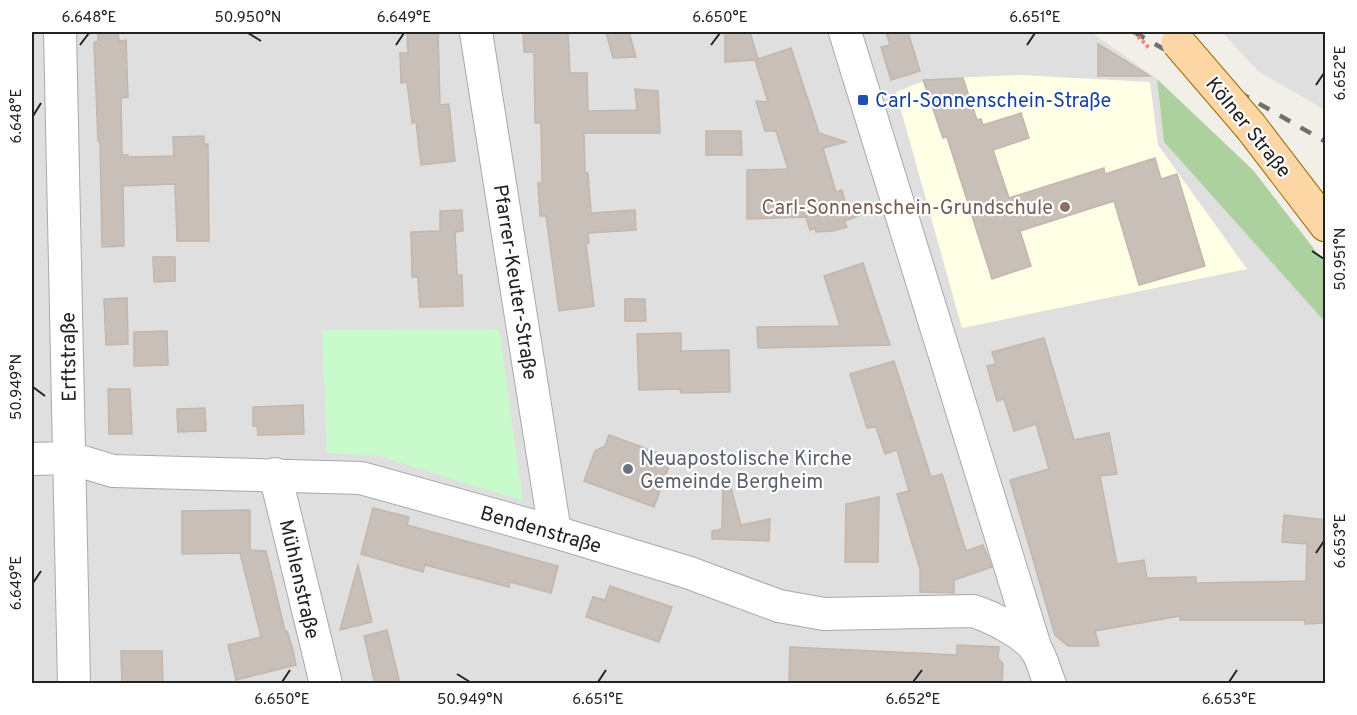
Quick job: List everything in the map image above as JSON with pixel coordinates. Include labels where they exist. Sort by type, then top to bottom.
[{"type":"main road","name":"Kölner Straße","points":[[1173,37],[1251,127],[1326,225]]},
{"type":"street","name":"Erftstraße","points":[[60,32],[74,684]]},
{"type":"street","name":"Pfarrer-Keuter-Straße","points":[[477,32],[555,532]]},
{"type":"street","points":[[845,32],[1035,648],[1050,684]]},
{"type":"street","name":"Bendenstraße","points":[[32,459],[70,458],[114,471],[361,478],[555,532],[687,572],[778,606],[824,614],[973,611],[1008,626],[1035,648]]},
{"type":"street","name":"Mühlenstraße","points":[[275,474],[326,684]]},
{"type":"street","points":[[1035,648],[1063,679],[1071,684]]},
{"type":"shaded area","points":[[32,32],[1091,32],[1157,79],[1164,142],[1325,322],[1325,683],[32,683]]},
{"type":"shaded area","points":[[1222,32],[1325,32],[1325,110],[1258,71]]},
{"type":"shaded area","name":"Carl-Sonnenschein-Grundschule","points":[[1020,75],[1150,82],[1158,145],[1247,269],[962,328],[896,92],[929,79]]},
{"type":"green space","points":[[1157,79],[1253,170],[1325,263],[1325,322],[1164,142]]},
{"type":"green space","points":[[499,329],[523,501],[379,456],[327,453],[322,330]]},
{"type":"building","points":[[98,32],[118,32],[119,41],[126,40],[128,97],[121,98],[122,155],[128,155],[128,157],[174,156],[173,137],[204,136],[204,144],[208,144],[209,241],[177,241],[175,184],[123,186],[124,246],[102,247],[100,141],[98,141],[94,42],[98,42]]},
{"type":"building","points":[[407,32],[438,32],[440,105],[449,104],[455,161],[421,165],[416,122],[412,123],[407,82],[401,83],[400,53],[408,53]]},
{"type":"building","points":[[523,32],[568,32],[570,73],[587,73],[588,111],[637,110],[635,89],[658,91],[660,133],[584,133],[585,172],[588,173],[591,213],[635,210],[636,230],[588,233],[589,243],[586,244],[594,306],[559,311],[546,216],[540,216],[538,183],[542,183],[541,123],[535,123],[534,52],[524,52]]},
{"type":"building","points":[[606,32],[629,32],[636,57],[613,58]]},
{"type":"building","points":[[725,32],[750,32],[758,59],[791,48],[819,133],[846,142],[823,148],[836,192],[842,190],[846,204],[867,213],[844,221],[847,227],[816,232],[815,228],[810,230],[806,217],[747,219],[747,170],[788,169],[776,131],[765,131],[756,101],[768,102],[755,60],[725,62]]},
{"type":"building","points":[[886,32],[908,32],[920,71],[891,80],[881,47],[890,45]]},
{"type":"building","points":[[1098,44],[1150,76],[1098,76]]},
{"type":"building","points":[[963,78],[977,120],[981,119],[983,125],[1021,113],[1029,138],[993,150],[1009,198],[1104,168],[1105,174],[1155,158],[1161,179],[1177,174],[1205,266],[1139,285],[1114,201],[1020,231],[1031,266],[992,279],[947,137],[943,138],[923,80]]},
{"type":"building","points":[[706,131],[741,131],[742,155],[706,155]]},
{"type":"building","points":[[462,210],[463,231],[455,232],[457,275],[462,275],[463,306],[420,307],[418,277],[412,277],[411,232],[440,231],[440,211]]},
{"type":"building","points":[[153,257],[175,257],[175,281],[154,282]]},
{"type":"building","points":[[863,263],[890,345],[758,348],[757,327],[840,326],[824,276]]},
{"type":"building","points":[[127,298],[128,344],[106,345],[104,299]]},
{"type":"building","points":[[625,299],[645,299],[646,321],[625,321]]},
{"type":"building","points":[[167,331],[168,365],[134,366],[134,332]]},
{"type":"building","points":[[681,333],[681,351],[729,350],[730,392],[681,393],[680,389],[639,390],[637,334]]},
{"type":"building","points":[[1044,338],[1074,440],[1109,433],[1117,474],[1100,476],[1117,564],[1144,560],[1147,578],[1196,577],[1196,583],[1306,581],[1307,544],[1282,542],[1284,515],[1326,520],[1326,623],[1305,624],[1305,620],[1180,620],[1180,616],[1095,631],[1099,646],[1068,646],[1055,635],[1010,480],[1049,469],[1036,424],[1014,431],[1004,399],[997,401],[987,366],[996,364],[992,352]]},
{"type":"building","points":[[894,361],[931,477],[942,474],[966,551],[983,545],[992,567],[954,580],[954,593],[920,592],[920,569],[897,494],[909,491],[897,450],[885,454],[876,427],[867,428],[850,374]]},
{"type":"building","points":[[108,389],[130,389],[132,434],[109,434]]},
{"type":"building","points":[[303,405],[304,434],[258,435],[257,426],[253,426],[253,407]]},
{"type":"building","points":[[205,408],[206,431],[178,432],[177,409]]},
{"type":"building","name":"Neuapostolische Kirche Gemeinde Bergheim","points":[[609,435],[672,458],[654,507],[584,481],[595,451],[605,446]]},
{"type":"building","points":[[728,477],[741,525],[770,519],[769,541],[712,539],[712,531],[722,529],[723,478]]},
{"type":"building","points":[[879,497],[878,562],[845,562],[846,504]]},
{"type":"building","points":[[373,508],[409,517],[407,525],[558,566],[551,593],[510,582],[509,587],[425,565],[423,572],[361,554]]},
{"type":"building","points":[[250,510],[250,550],[266,551],[285,631],[287,631],[296,665],[236,680],[228,645],[261,637],[240,553],[182,554],[182,511]]},
{"type":"building","points":[[358,565],[372,622],[340,630]]},
{"type":"building","points":[[610,586],[672,607],[659,642],[586,617],[593,597],[605,600]]},
{"type":"building","points":[[387,630],[400,684],[375,684],[364,636]]},
{"type":"building","points":[[957,645],[999,647],[998,658],[1003,664],[1002,684],[789,682],[790,647],[957,655]]},
{"type":"building","points":[[121,651],[162,651],[163,684],[122,684]]},
{"type":"railway","points":[[1134,32],[1326,142]]},
{"type":"place","name":"Carl-Sonnenschein-Straße","points":[[863,100]]},
{"type":"place","name":"Carl-Sonnenschein-Grundschule","points":[[1065,207]]},
{"type":"place","name":"Neuapostolische Kirche Gemeinde Bergheim","points":[[628,469]]}]
